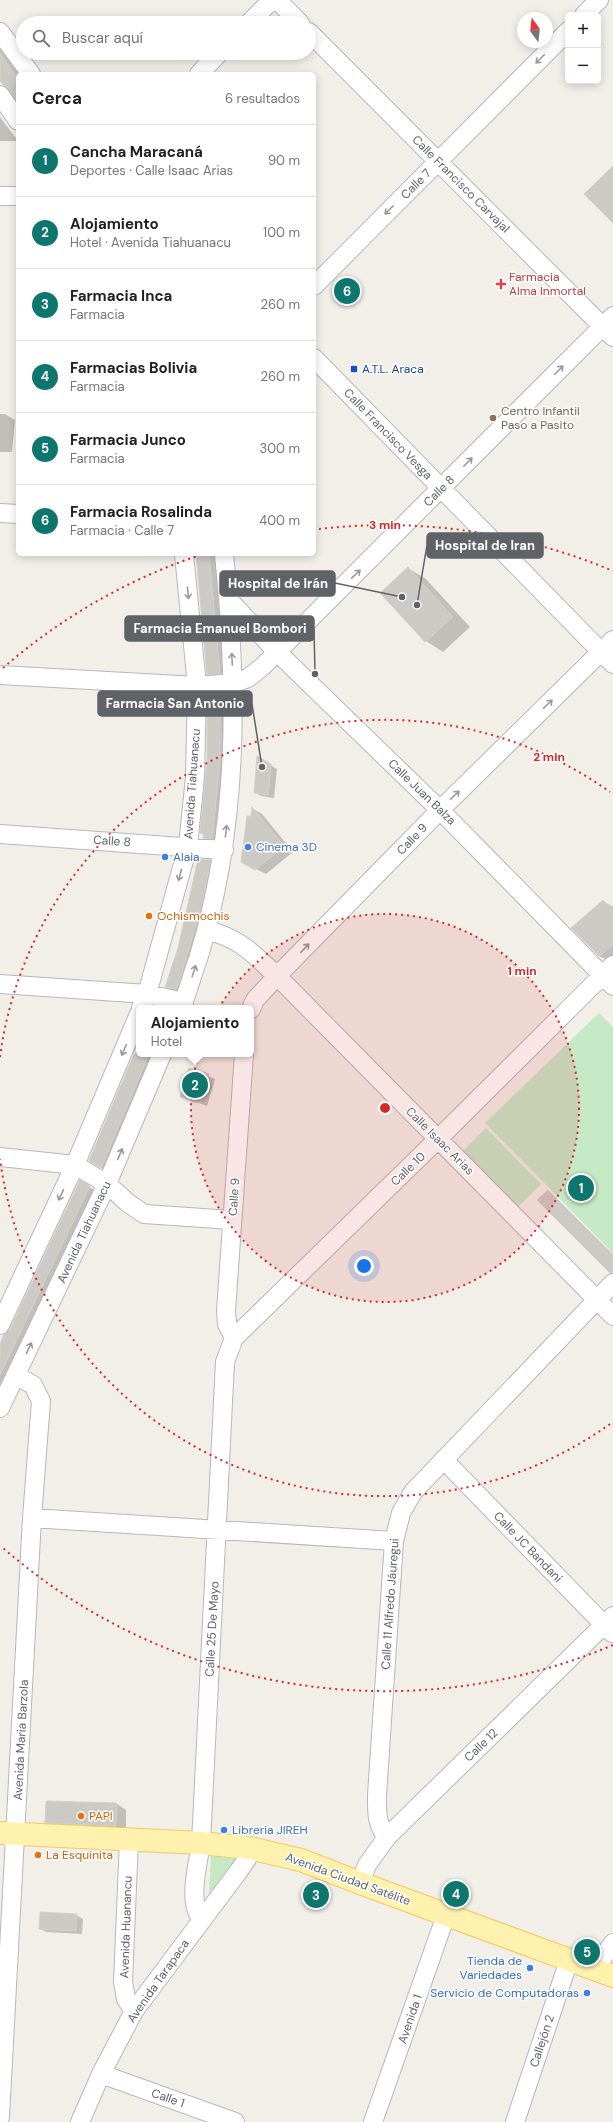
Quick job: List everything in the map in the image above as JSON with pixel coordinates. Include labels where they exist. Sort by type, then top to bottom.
[{"type":"main road","name":"Avenida Ciudad Satélite","points":[[8,1833],[201,1843],[249,1848],[301,1860],[606,1973]]},
{"type":"street","points":[[256,16],[272,0]]},
{"type":"street","points":[[278,0],[293,16]]},
{"type":"street","points":[[587,12],[599,0]]},
{"type":"street","points":[[0,32],[16,54]]},
{"type":"street","name":"Calle 7","points":[[316,284],[565,34]]},
{"type":"street","name":"Calle Francisco Carvajal","points":[[316,39],[438,161],[609,327]]},
{"type":"street","points":[[21,60],[30,72]]},
{"type":"street","points":[[201,72],[212,60]]},
{"type":"street","points":[[0,95],[16,118]]},
{"type":"street","points":[[0,196],[16,196]]},
{"type":"street","name":"Calle 8","points":[[0,675],[197,686],[234,683],[248,678],[262,667],[276,651],[441,489],[609,327]]},
{"type":"street","name":"Calle Francisco Vesga","points":[[316,360],[441,489],[609,652]]},
{"type":"street","points":[[0,513],[16,514]]},
{"type":"street","name":"Avenida Tiahuanacu","points":[[144,1001],[188,846],[195,777],[197,686],[184,556]]},
{"type":"street","points":[[0,984],[183,1005],[207,930],[224,850],[232,776],[234,683],[229,600],[224,556]]},
{"type":"street","name":"Calle Juan Balza","points":[[229,600],[276,651],[609,975]]},
{"type":"street","name":"Calle 9","points":[[253,1005],[255,1000],[277,976],[440,810],[609,652]]},
{"type":"street","name":"Calle 8","points":[[0,834],[188,846],[224,850]]},
{"type":"street","name":"Calle Isaac Arias","points":[[207,930],[227,935],[240,943],[277,976],[613,1316]]},
{"type":"street","name":"Calle 10","points":[[234,1338],[609,975]]},
{"type":"street","points":[[0,1325],[75,1165],[136,1021]]},
{"type":"street","name":"Avenida Tiahuanacu","points":[[0,1408],[107,1184],[161,1057]]},
{"type":"street","name":"Calle 9","points":[[234,1338],[227,1324],[226,1311],[244,1057]]},
{"type":"street","points":[[0,1157],[75,1165],[107,1184],[128,1203],[144,1214],[232,1220]]},
{"type":"street","name":"Calle 11 Alfredo Jáuregui","points":[[387,1838],[380,1830],[377,1812],[394,1540],[401,1513],[413,1492],[613,1283]]},
{"type":"street","name":"Calle 25 De Mayo","points":[[202,1919],[196,1913],[194,1903],[201,1843],[218,1530],[225,1362],[234,1338]]},
{"type":"street","name":"Avenida Maria Barzola","points":[[0,2117],[8,1833],[41,1401],[33,1385],[16,1375]]},
{"type":"street","name":"Calle JC Bandani","points":[[444,1460],[610,1625]]},
{"type":"street","points":[[32,1518],[394,1540]]},
{"type":"street","name":"Calle 12","points":[[360,1883],[367,1865],[387,1838],[610,1625]]},
{"type":"street","name":"Avenida Huanancu","points":[[129,1839],[123,1982],[126,1999],[134,2011]]},
{"type":"street","name":"Avenida Tarapaca","points":[[80,2122],[101,2074],[134,2011],[247,1859],[249,1848]]},
{"type":"street","name":"Avenida 1","points":[[373,2122],[446,1915]]},
{"type":"street","points":[[606,1973],[603,1957],[613,1943]]},
{"type":"street","name":"Callejón 2","points":[[515,2122],[569,1960]]},
{"type":"street","name":"Calle 1","points":[[101,2074],[224,2120]]},
{"type":"green space","points":[[599,1013],[613,1027],[613,1253],[485,1123]]},
{"type":"green space","points":[[486,1128],[541,1184],[516,1209],[460,1154]]},
{"type":"green space","points":[[211,1856],[238,1859],[209,1893]]},
{"type":"building","points":[[0,53],[16,77],[16,101],[0,81]]},
{"type":"building","points":[[613,166],[613,223],[584,194]]},
{"type":"building","points":[[196,556],[209,556],[220,674],[207,675]]},
{"type":"building","points":[[408,567],[453,617],[425,642],[380,593]]},
{"type":"building","points":[[220,695],[220,761],[212,839],[203,838],[204,834],[200,833],[207,760],[207,696]]},
{"type":"building","points":[[257,756],[271,764],[268,795],[254,793]]},
{"type":"building","points":[[252,807],[284,846],[255,870],[241,862],[247,816],[251,816]]},
{"type":"building","points":[[198,859],[211,860],[201,907],[177,990],[165,987],[178,948]]},
{"type":"building","points":[[603,900],[613,910],[613,945],[599,956],[571,928]]},
{"type":"building","points":[[134,1054],[136,1054],[136,1057],[148,1057],[101,1168],[89,1161]]},
{"type":"building","points":[[189,1068],[209,1074],[200,1103],[180,1097]]},
{"type":"building","points":[[80,1180],[90,1186],[0,1375],[0,1344],[4,1334],[10,1329]]},
{"type":"building","points":[[548,1190],[613,1255],[613,1273],[610,1273],[537,1200]]},
{"type":"building","name":"PAPI","points":[[46,1801],[117,1803],[116,1826],[45,1823]]},
{"type":"building","points":[[40,1912],[77,1914],[76,1931],[39,1929]]},
{"type":"place","name":"Farmacia Alma Inmortal","points":[[501,284]]},
{"type":"place","name":"Farmacia Rosalinda","points":[[347,291]]},
{"type":"place","name":"A.T.L. Araca","points":[[354,369]]},
{"type":"place","name":"Centro Infantil Paso a Pasito","points":[[493,418]]},
{"type":"place","name":"Hospital de Irán","points":[[402,597]]},
{"type":"place","name":"Hospital de Iran","points":[[417,605]]},
{"type":"place","name":"Farmacia Emanuel Bombori","points":[[315,674]]},
{"type":"place","name":"Farmacia San Antonio","points":[[262,767]]},
{"type":"place","name":"Cinema 3D","points":[[248,847]]},
{"type":"place","name":"Alaia","points":[[165,857]]},
{"type":"place","name":"Ochismochis","points":[[149,916]]},
{"type":"place","name":"Alojamiento","points":[[195,1085]]},
{"type":"place","name":"Cancha Maracaná","points":[[581,1188]]},
{"type":"place","name":"PAPI","points":[[81,1816]]},
{"type":"place","name":"Libreria JIREH","points":[[224,1830]]},
{"type":"place","name":"La Esquinita","points":[[38,1855]]},
{"type":"place","name":"Farmacias Bolivia","points":[[456,1894]]},
{"type":"place","name":"Farmacia Inca","points":[[316,1895]]},
{"type":"place","name":"Farmacia Junco","points":[[587,1952]]},
{"type":"place","name":"Tienda de Variedades","points":[[530,1968]]},
{"type":"place","name":"Servicio de Computadoras","points":[[587,1993]]}]
